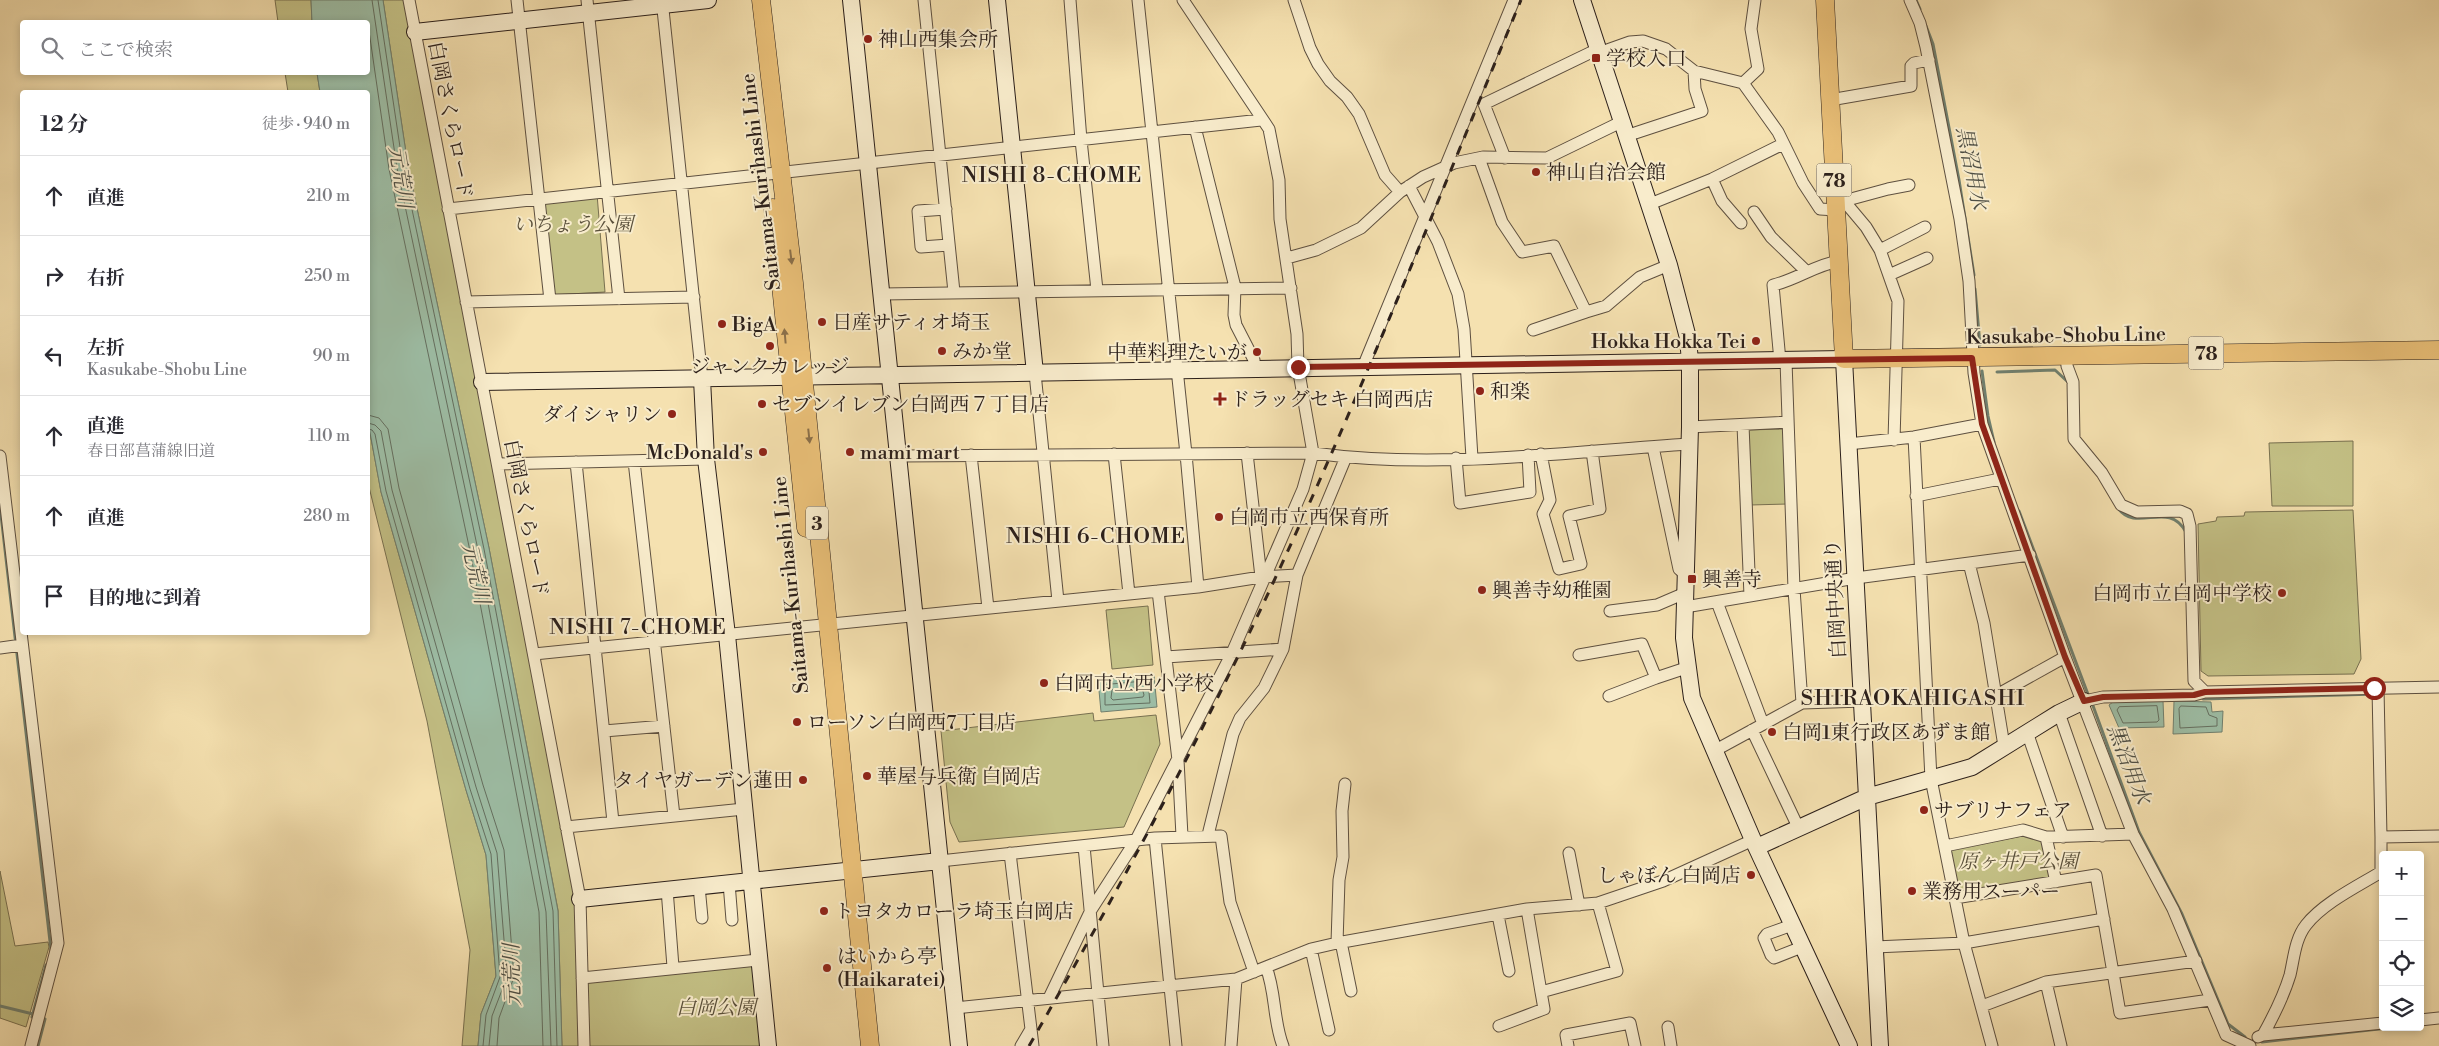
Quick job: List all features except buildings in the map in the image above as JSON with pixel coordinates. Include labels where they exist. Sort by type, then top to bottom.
[{"type":"main road","name":"Saitama-Kurihashi Line","points":[[751,0],[775,174]]},
{"type":"main road","name":"Saitama-Kurihashi Line","points":[[761,0],[775,174],[846,870],[859,1046]]},
{"type":"main road","name":"78","points":[[1825,0],[1830,100],[1839,205],[1839,261],[1844,359]]},
{"type":"main road","name":"Kasukabe-Shobu Line","points":[[1844,359],[2439,350]]},
{"type":"main road","name":"Saitama-Kurihashi Line","points":[[846,870],[870,1046]]},
{"type":"street","name":"白岡さくらロード","points":[[409,0],[580,899],[584,1046]]},
{"type":"street","points":[[517,0],[550,300]]},
{"type":"street","points":[[415,32],[519,20],[588,6],[708,0]]},
{"type":"street","points":[[851,0],[959,1046]]},
{"type":"street","points":[[924,0],[954,292]]},
{"type":"street","points":[[997,0],[1058,601]]},
{"type":"street","points":[[1070,0],[1081,140],[1097,290]]},
{"type":"street","points":[[1138,0],[1186,454],[1198,587]]},
{"type":"street","points":[[1049,998],[1091,910],[1136,840],[1232,653],[1262,577],[1303,489],[1313,453],[1298,367],[1297,334],[1280,219],[1279,180],[1269,129],[1261,120],[1183,0]]},
{"type":"street","points":[[1294,0],[1310,48],[1318,64],[1330,81],[1347,97],[1359,114],[1385,175],[1405,188],[1426,215],[1458,294],[1464,329],[1472,458]]},
{"type":"street","points":[[1363,367],[1514,0]]},
{"type":"street","points":[[1582,0],[1650,204],[1685,322],[1690,362],[1685,600],[1686,668],[1697,714],[1848,1046]]},
{"type":"street","points":[[1743,83],[1758,68],[1751,29],[1754,0]]},
{"type":"street","points":[[1910,0],[1920,23],[1929,60],[1960,219],[1968,281],[1972,358],[1982,424],[2065,657],[2088,700],[2133,834],[2173,909],[2226,1035],[2251,1046],[2257,1038],[2263,1035],[2379,1023]]},
{"type":"street","points":[[662,3],[702,379],[706,460],[768,1046]]},
{"type":"street","points":[[588,6],[618,299]]},
{"type":"street","points":[[1505,158],[1484,104],[1598,51],[1630,42],[1643,41],[1666,49],[1694,71],[1743,83],[1778,132],[1803,183],[1820,209],[1839,205],[1888,188],[1909,185]]},
{"type":"street","points":[[1830,100],[1911,86],[1911,66],[1914,63],[1929,60]]},
{"type":"street","points":[[1287,258],[1316,250],[1361,228],[1405,188],[1446,167],[1479,158],[1547,158],[1624,129],[1702,111],[1696,89],[1694,71]]},
{"type":"street","points":[[448,209],[1261,120]]},
{"type":"street","points":[[1195,127],[1235,287],[1234,315],[1236,325],[1254,360],[1255,369]]},
{"type":"street","points":[[1650,204],[1712,179],[1783,144]]},
{"type":"street","points":[[1479,158],[1502,222],[1522,252],[1554,246],[1586,312]]},
{"type":"street","points":[[1712,179],[1722,201],[1741,223]]},
{"type":"street","points":[[1839,205],[1880,250],[1898,301],[1894,440]]},
{"type":"street","points":[[946,209],[918,211],[919,229],[921,247],[949,245]]},
{"type":"street","points":[[1754,212],[1771,237],[1804,266],[1807,272]]},
{"type":"street","points":[[1880,250],[1925,227]]},
{"type":"street","points":[[1889,275],[1927,258]]},
{"type":"street","points":[[1802,703],[1794,589],[1788,422],[1783,361],[1773,285],[1828,263],[1839,261]]},
{"type":"street","points":[[1533,330],[1606,306],[1640,277],[1669,265]]},
{"type":"street","points":[[882,294],[1235,287],[1291,288]]},
{"type":"street","points":[[466,302],[694,297]]},
{"type":"street","points":[[2066,356],[2067,366],[2073,382],[2074,439],[2102,473],[2121,505],[2136,512],[2180,511],[2186,514],[2190,526],[2194,681],[2201,693]]},
{"type":"street","points":[[482,382],[1844,359]]},
{"type":"street","name":"白岡中央通り","points":[[1844,359],[1880,1046]]},
{"type":"street","points":[[1690,427],[1788,422]]},
{"type":"street","points":[[1848,444],[1894,440],[1982,424]]},
{"type":"street","points":[[1743,425],[1750,596]]},
{"type":"street","points":[[1914,437],[1919,569],[1931,779],[1964,943],[1992,1046]]},
{"type":"street","points":[[899,456],[1313,453],[1418,461],[1689,444]]},
{"type":"street","points":[[1653,447],[1678,568],[1686,575]]},
{"type":"street","points":[[1541,454],[1550,500],[1543,514],[1559,569],[1581,564],[1569,516],[1600,510],[1592,451]]},
{"type":"street","points":[[1247,453],[1262,577]]},
{"type":"street","points":[[1114,454],[1129,594]]},
{"type":"street","points":[[1456,458],[1460,503],[1530,492],[1528,454]]},
{"type":"street","points":[[0,456],[20,628]]},
{"type":"street","points":[[971,456],[988,608]]},
{"type":"street","points":[[1208,835],[1233,734],[1240,718],[1264,688],[1283,649],[1297,575],[1346,457]]},
{"type":"street","points":[[498,464],[706,460]]},
{"type":"street","points":[[634,461],[674,816]]},
{"type":"street","points":[[576,462],[613,822]]},
{"type":"street","points":[[1916,496],[2000,479]]},
{"type":"street","points":[[1610,612],[1685,600],[1717,602],[1856,578],[2030,555]]},
{"type":"street","points":[[1969,563],[1984,623],[2004,746]]},
{"type":"street","points":[[534,654],[1198,587],[1262,577],[1297,575]]},
{"type":"street","points":[[1158,591],[1178,760],[1182,836]]},
{"type":"street","points":[[1717,602],[1763,724]]},
{"type":"street","points":[[21,635],[58,943],[31,1046]]},
{"type":"street","points":[[1579,655],[1642,644],[1656,678]]},
{"type":"street","points":[[0,648],[22,645]]},
{"type":"street","points":[[1166,657],[1283,649]]},
{"type":"street","points":[[1995,696],[2065,657]]},
{"type":"street","points":[[1609,696],[1686,668]]},
{"type":"street","points":[[955,1008],[1236,979],[1311,949],[1339,943],[1527,909],[1598,903],[1663,881],[1755,844],[1799,829],[1867,797],[1972,767],[2059,712],[2088,700],[2201,693],[2378,691],[2439,687]]},
{"type":"street","points":[[2263,1035],[2289,977],[2297,941],[2306,925],[2318,913],[2358,885],[2381,872],[2378,691]]},
{"type":"street","points":[[1714,751],[1802,703],[1863,701]]},
{"type":"street","points":[[2059,712],[2102,836]]},
{"type":"street","points":[[604,731],[664,726]]},
{"type":"street","points":[[1752,730],[1799,829]]},
{"type":"street","points":[[2027,732],[2062,837]]},
{"type":"street","points":[[1345,784],[1342,811],[1343,858],[1339,880],[1339,943],[1351,991]]},
{"type":"street","points":[[566,827],[744,809]]},
{"type":"street","points":[[1946,846],[2023,830],[2046,837],[2133,834]]},
{"type":"street","points":[[580,899],[1155,838],[1221,836],[1230,902],[1254,972]]},
{"type":"street","points":[[2381,837],[2439,836]]},
{"type":"street","points":[[2046,837],[2056,882]]},
{"type":"street","points":[[1155,838],[1176,1046]]},
{"type":"street","points":[[1084,846],[1103,1046]]},
{"type":"street","points":[[1010,853],[1033,1046]]},
{"type":"street","points":[[1569,853],[1578,904]]},
{"type":"street","points":[[1956,898],[2096,875],[2120,1012],[2210,1000]]},
{"type":"street","points":[[729,883],[732,920]]},
{"type":"street","points":[[699,886],[702,918]]},
{"type":"street","points":[[667,889],[673,967]]},
{"type":"street","points":[[1541,992],[1617,971],[1598,903]]},
{"type":"street","points":[[1499,1026],[1544,1009],[1527,909]]},
{"type":"street","points":[[1498,915],[1509,970]]},
{"type":"street","points":[[1875,946],[1964,943],[2104,919]]},
{"type":"street","points":[[1792,925],[1767,934],[1764,938],[1771,955],[1774,958],[1802,948]]},
{"type":"street","points":[[1311,949],[1329,1030]]},
{"type":"street","points":[[582,978],[673,967],[758,960]]},
{"type":"street","points":[[1982,1006],[2046,982],[2196,961]]},
{"type":"street","points":[[1266,967],[1274,993],[1283,1046]]},
{"type":"street","points":[[1231,1046],[1236,979]]},
{"type":"street","points":[[2046,982],[2061,1046]]},
{"type":"street","points":[[2424,1020],[2439,1018]]},
{"type":"street","points":[[1568,1046],[1566,1035],[1630,1023],[1635,1046]]},
{"type":"street","points":[[1668,1027],[1671,1046]]},
{"type":"street","points":[[1022,1046],[1031,1029]]},
{"type":"green space","points":[[275,0],[311,0],[312,20],[278,20]]},
{"type":"green space","points":[[383,0],[404,0],[576,902],[579,1046],[562,1046],[558,910],[489,548],[408,166]]},
{"type":"green space","points":[[285,75],[317,75],[320,90],[288,90]]},
{"type":"green space","name":"いちょう公園","points":[[597,194],[605,292],[553,295],[544,200]]},
{"type":"green space","points":[[1785,429],[1788,504],[1750,505],[1746,430]]},
{"type":"green space","points":[[370,433],[381,492],[486,855],[496,976],[481,1014],[478,1046],[462,1046],[470,950],[427,721],[370,491]]},
{"type":"green space","points":[[2353,441],[2353,506],[2272,506],[2269,443]]},
{"type":"green space","points":[[2353,510],[2361,659],[2354,674],[2208,676],[2201,671],[2198,524],[2216,521],[2217,517],[2244,516],[2245,512]]},
{"type":"green space","points":[[1148,606],[1153,665],[1112,669],[1106,610]]},
{"type":"green space","points":[[1093,713],[1094,721],[1156,715],[1160,744],[1124,827],[959,842],[950,822],[941,731]]},
{"type":"green space","name":"原ヶ井戸公園","points":[[2022,836],[2040,840],[2043,843],[2049,876],[2047,881],[1959,893],[1951,852],[1954,849]]},
{"type":"green space","points":[[0,871],[15,946],[48,942],[49,947],[26,1027],[0,1018]]},
{"type":"green space","name":"白岡公園","points":[[753,964],[761,1046],[589,1046],[587,984],[591,980]]},
{"type":"water","name":"元荒川","points":[[311,0],[383,0],[408,166],[489,548],[558,911],[562,1046],[478,1046],[481,1014],[496,976],[486,855],[381,492],[370,433],[370,90],[320,90],[317,75],[370,75],[370,20],[312,20]]},
{"type":"water","points":[[1154,675],[1157,707],[1101,712],[1098,680]]},
{"type":"water","points":[[2163,701],[2164,727],[2119,728],[2109,705],[2113,702]]},
{"type":"water","points":[[2174,701],[2211,702],[2212,712],[2223,711],[2222,732],[2173,734]]},
{"type":"waterway","name":"黒沼用水","points":[[1916,0],[1920,9]]},
{"type":"waterway","name":"黒沼用水","points":[[1926,26],[1933,44],[1959,180],[1974,275]]},
{"type":"waterway","name":"黒沼用水","points":[[1975,289],[1980,345]]},
{"type":"waterway","points":[[1997,372],[2055,370],[2069,383]]},
{"type":"waterway","name":"黒沼用水","points":[[1982,371],[1988,416],[1994,442]]},
{"type":"waterway","points":[[0,506],[51,950]]},
{"type":"waterway","points":[[2118,508],[2126,515],[2134,518],[2170,518],[2179,523],[2186,532]]},
{"type":"waterway","name":"黒沼用水","points":[[2019,511],[2089,697]]},
{"type":"waterway","points":[[2201,697],[2203,699],[2377,694]]},
{"type":"waterway","name":"黒沼用水","points":[[2092,703],[2139,832],[2182,914],[2228,1024],[2245,1037]]},
{"type":"waterway","points":[[38,1046],[45,1019],[32,1017],[46,965]]},
{"type":"waterway","points":[[0,1006],[33,1014]]},
{"type":"waterway","name":"黒沼用水","points":[[2262,1042],[2379,1029]]},
{"type":"railway","points":[[1029,1046],[1156,817],[1216,701],[1273,583],[1338,439],[1521,0]]},
{"type":"place","name":"神山西集会所","points":[[868,39]]},
{"type":"place","name":"学校入口","points":[[1596,58]]},
{"type":"place","name":"神山自治会館","points":[[1536,172]]},
{"type":"place","name":"日産サティオ埼玉","points":[[822,322]]},
{"type":"place","name":"BigA","points":[[722,324]]},
{"type":"place","name":"Hokka Hokka Tei","points":[[1756,341]]},
{"type":"place","name":"ジャンクカレッジ","points":[[770,346]]},
{"type":"place","name":"みか堂","points":[[942,351]]},
{"type":"place","name":"中華料理たいが","points":[[1257,352]]},
{"type":"place","name":"和楽","points":[[1480,391]]},
{"type":"place","name":"ドラッグセキ 白岡西店","points":[[1220,399]]},
{"type":"place","name":"セブンイレブン白岡西７丁目店","points":[[762,404]]},
{"type":"place","name":"ダイシャリン","points":[[672,414]]},
{"type":"place","name":"McDonald's","points":[[763,452]]},
{"type":"place","name":"mami mart","points":[[850,452]]},
{"type":"place","name":"白岡市立西保育所","points":[[1219,517]]},
{"type":"place","name":"興善寺","points":[[1692,579]]},
{"type":"place","name":"興善寺幼稚園","points":[[1482,590]]},
{"type":"place","name":"白岡市立白岡中学校","points":[[2282,593]]},
{"type":"place","name":"白岡市立西小学校","points":[[1044,683]]},
{"type":"place","name":"ローソン白岡西7丁目店","points":[[797,722]]},
{"type":"place","name":"白岡1東行政区あずま館","points":[[1772,732]]},
{"type":"place","name":"華屋与兵衛 白岡店","points":[[867,776]]},
{"type":"place","name":"タイヤガーデン蓮田","points":[[803,780]]},
{"type":"place","name":"サブリナフェア","points":[[1924,810]]},
{"type":"place","name":"しゃぼん 白岡店","points":[[1751,875]]},
{"type":"place","name":"業務用スーパー","points":[[1912,891]]},
{"type":"place","name":"トヨタカローラ埼玉白岡店","points":[[824,911]]},
{"type":"place","name":"はいから亭 (Haikaratei)","points":[[827,968]]},
{"type":"district","name":"NISHI 8-CHOME","points":[[1052,175]]},
{"type":"district","name":"NISHI 6-CHOME","points":[[1096,536]]},
{"type":"district","name":"NISHI 7-CHOME","points":[[638,627]]},
{"type":"district","name":"SHIRAOKAHIGASHI","points":[[1913,697]]},
{"type":"route","points":[[1298,367],[1972,358],[1982,424],[2065,657],[2084,701],[2103,697],[2194,695],[2203,692],[2374,688]]}]
